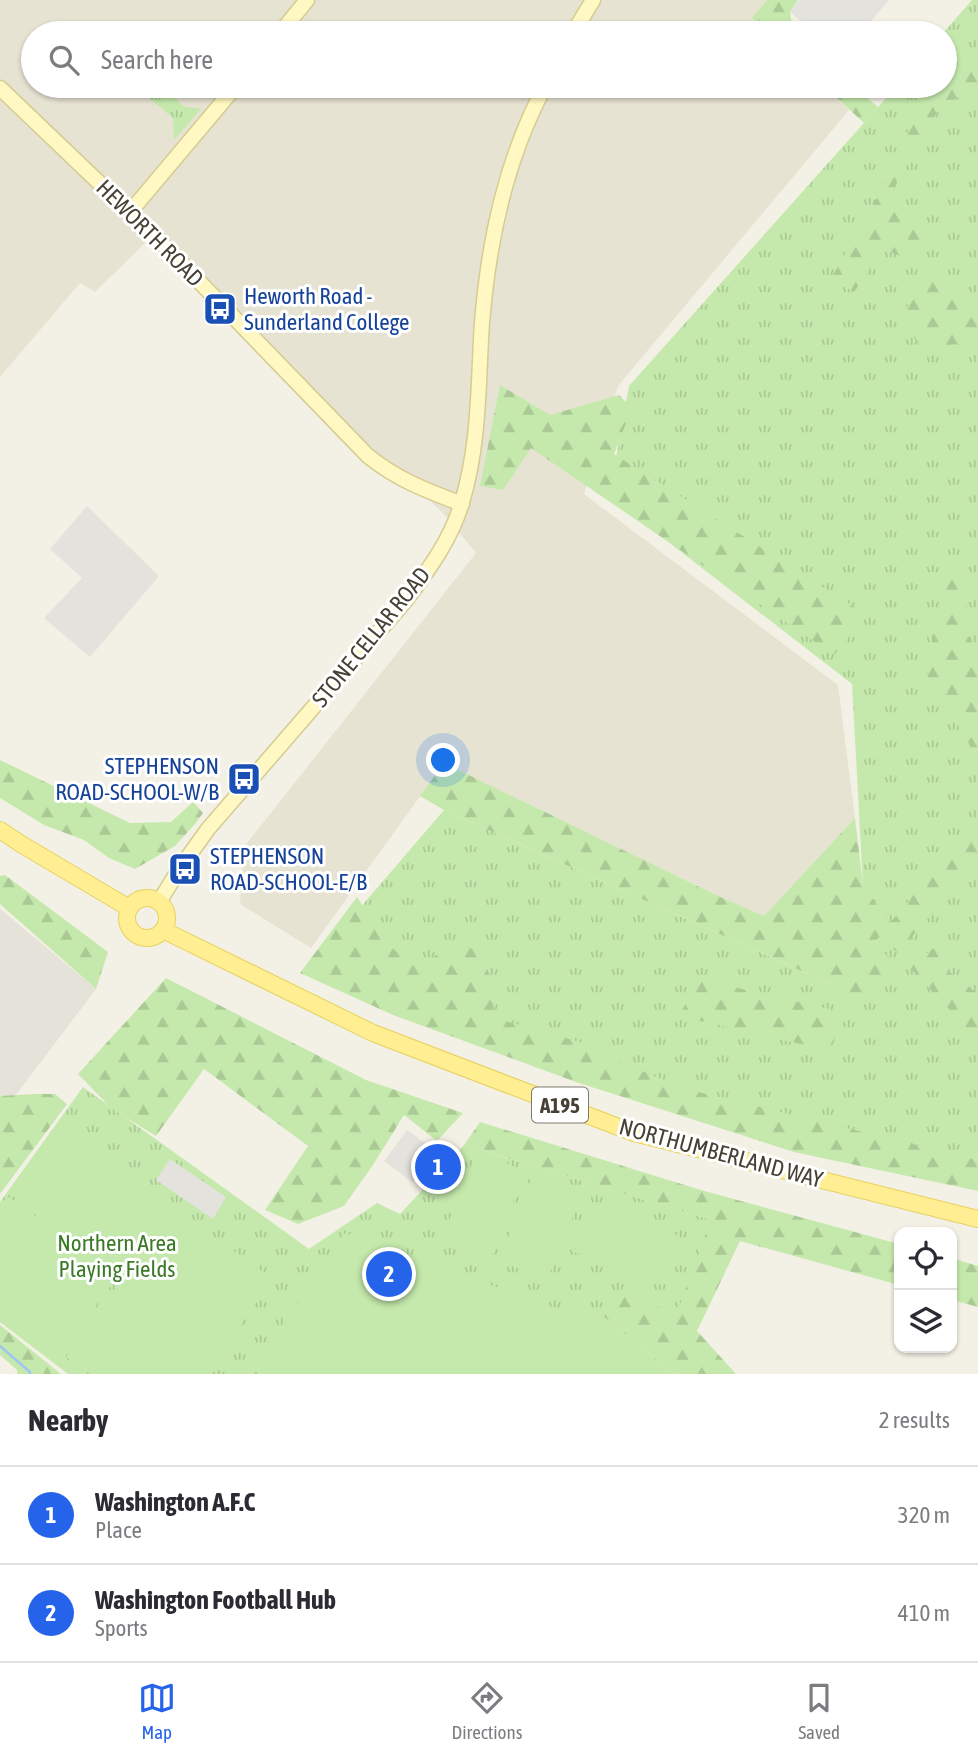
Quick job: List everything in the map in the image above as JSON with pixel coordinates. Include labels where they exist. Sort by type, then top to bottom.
[{"type":"main road","points":[[0,830],[129,908]]},
{"type":"main road","points":[[140,899],[159,902],[167,913],[163,930],[152,938],[139,936],[129,927],[129,908],[140,899]]},
{"type":"main road","name":"NORTHUMBERLAND WAY","points":[[163,930],[373,1033],[634,1133],[978,1219]]},
{"type":"street","points":[[290,21],[307,0]]},
{"type":"street","points":[[580,21],[593,0]]},
{"type":"street","name":"HEWORTH ROAD","points":[[0,88],[130,212],[368,456],[405,482],[462,504]]},
{"type":"street","points":[[130,212],[226,98]]},
{"type":"street","name":"STONE CELLAR ROAD","points":[[159,902],[208,829],[407,599],[449,535],[462,504],[472,464],[482,321],[494,233],[517,147],[539,98]]},
{"type":"shaded area","points":[[0,0],[767,0],[753,18],[756,21],[21,21],[21,98],[836,98],[849,110],[618,386],[584,494],[838,685],[855,818],[764,916],[444,763],[311,948],[240,904],[244,847],[476,553],[443,513],[147,241],[95,292],[80,283],[0,377]]},
{"type":"shaded area","points":[[799,0],[889,0],[871,21],[801,21],[790,12]]},
{"type":"shaded area","points":[[87,506],[159,576],[90,657],[44,618],[82,578],[50,549]]},
{"type":"shaded area","points":[[0,909],[96,989],[0,1116]]},
{"type":"shaded area","points":[[407,1130],[436,1151],[413,1183],[384,1161]]},
{"type":"shaded area","points":[[170,1159],[226,1197],[213,1219],[156,1180]]},
{"type":"green space","points":[[767,0],[798,0],[790,12],[791,21],[755,21],[752,18]]},
{"type":"green space","points":[[972,0],[978,0],[978,1160],[649,1087],[329,944],[444,810],[837,987],[863,886],[852,684],[609,496],[629,386],[886,98],[957,98],[957,21],[954,21]]},
{"type":"green space","points":[[964,46],[978,62],[978,84],[937,112],[894,188],[916,223],[929,235],[919,264],[883,249],[855,291],[829,282],[890,175],[921,98],[957,98],[957,50]]},
{"type":"green space","points":[[149,98],[175,98],[183,106],[201,109],[174,140],[173,118]]},
{"type":"green space","points":[[837,98],[867,98],[878,107],[864,123]]},
{"type":"green space","points":[[930,267],[978,304],[978,346],[953,344],[927,355],[915,339],[906,309]]},
{"type":"green space","points":[[500,385],[550,415],[619,395],[632,408],[614,454],[867,615],[834,655],[531,448],[503,490],[480,486]]},
{"type":"green space","points":[[955,566],[965,583],[968,635],[978,654],[978,759],[926,671],[944,567]]},
{"type":"green space","points":[[0,760],[130,823],[171,822],[193,802],[203,813],[175,846],[135,869],[109,858],[84,840],[44,825],[0,798]]},
{"type":"green space","points":[[444,763],[764,916],[855,818],[863,885],[890,923],[978,818],[978,860],[898,953],[879,937],[873,944],[894,961],[856,1007],[837,987],[444,810],[420,796]]},
{"type":"green space","points":[[5,875],[108,952],[96,989],[0,904],[0,876]]},
{"type":"green space","points":[[357,897],[390,946],[419,970],[452,941],[478,951],[490,976],[495,1018],[580,1042],[686,1089],[978,1160],[978,1191],[794,1152],[576,1082],[393,1015],[300,973]]},
{"type":"green space","points":[[935,947],[949,972],[978,994],[978,1032],[967,1028],[909,967]]},
{"type":"green space","points":[[166,978],[366,1080],[463,1113],[437,1141],[404,1115],[344,1206],[298,1224],[265,1210],[308,1146],[204,1069],[156,1136],[112,1109],[78,1074]]},
{"type":"green space","points":[[699,979],[842,1012],[831,1051],[679,1016]]},
{"type":"green space","name":"Northern Area Playing Fields","points":[[83,1087],[309,1249],[377,1203],[400,1214],[464,1145],[712,1220],[676,1316],[603,1316],[675,1374],[68,1374],[0,1322],[0,1202]]},
{"type":"green space","points":[[55,1094],[67,1104],[0,1194],[0,1096]]},
{"type":"green space","points":[[58,1122],[172,1203],[121,1273],[8,1192]]},
{"type":"green space","points":[[480,1122],[701,1190],[894,1243],[894,1284],[740,1241],[697,1331],[736,1374],[675,1374],[603,1316],[622,1289],[676,1315],[711,1220],[464,1145]]},
{"type":"green space","points":[[477,1151],[525,1171],[491,1257],[442,1238]]},
{"type":"green space","points":[[533,1174],[582,1194],[547,1280],[499,1261]]},
{"type":"green space","points":[[7,1196],[118,1275],[62,1353],[0,1309],[0,1206]]},
{"type":"green space","points":[[593,1203],[679,1236],[661,1285],[574,1252]]},
{"type":"green space","points":[[173,1207],[273,1279],[223,1349],[123,1277]]},
{"type":"green space","points":[[345,1233],[577,1316],[663,1367],[660,1374],[258,1374],[284,1323]]},
{"type":"green space","points":[[957,1260],[978,1266],[978,1307],[957,1301]]},
{"type":"green space","points":[[119,1283],[219,1354],[204,1374],[90,1374],[66,1357]]},
{"type":"green space","points":[[0,1325],[61,1374],[17,1374],[17,1370],[0,1355]]},
{"type":"waterway","points":[[0,1346],[30,1374]]},
{"type":"place","name":"Heworth Road - Sunderland College","points":[[220,309]]},
{"type":"place","name":"STEPHENSON ROAD-SCHOOL-W/B","points":[[244,779]]},
{"type":"place","name":"STEPHENSON ROAD-SCHOOL-E/B","points":[[185,869]]},
{"type":"place","name":"Washington A.F.C","points":[[438,1167]]},
{"type":"place","name":"Washington Football Hub","points":[[389,1274]]}]
